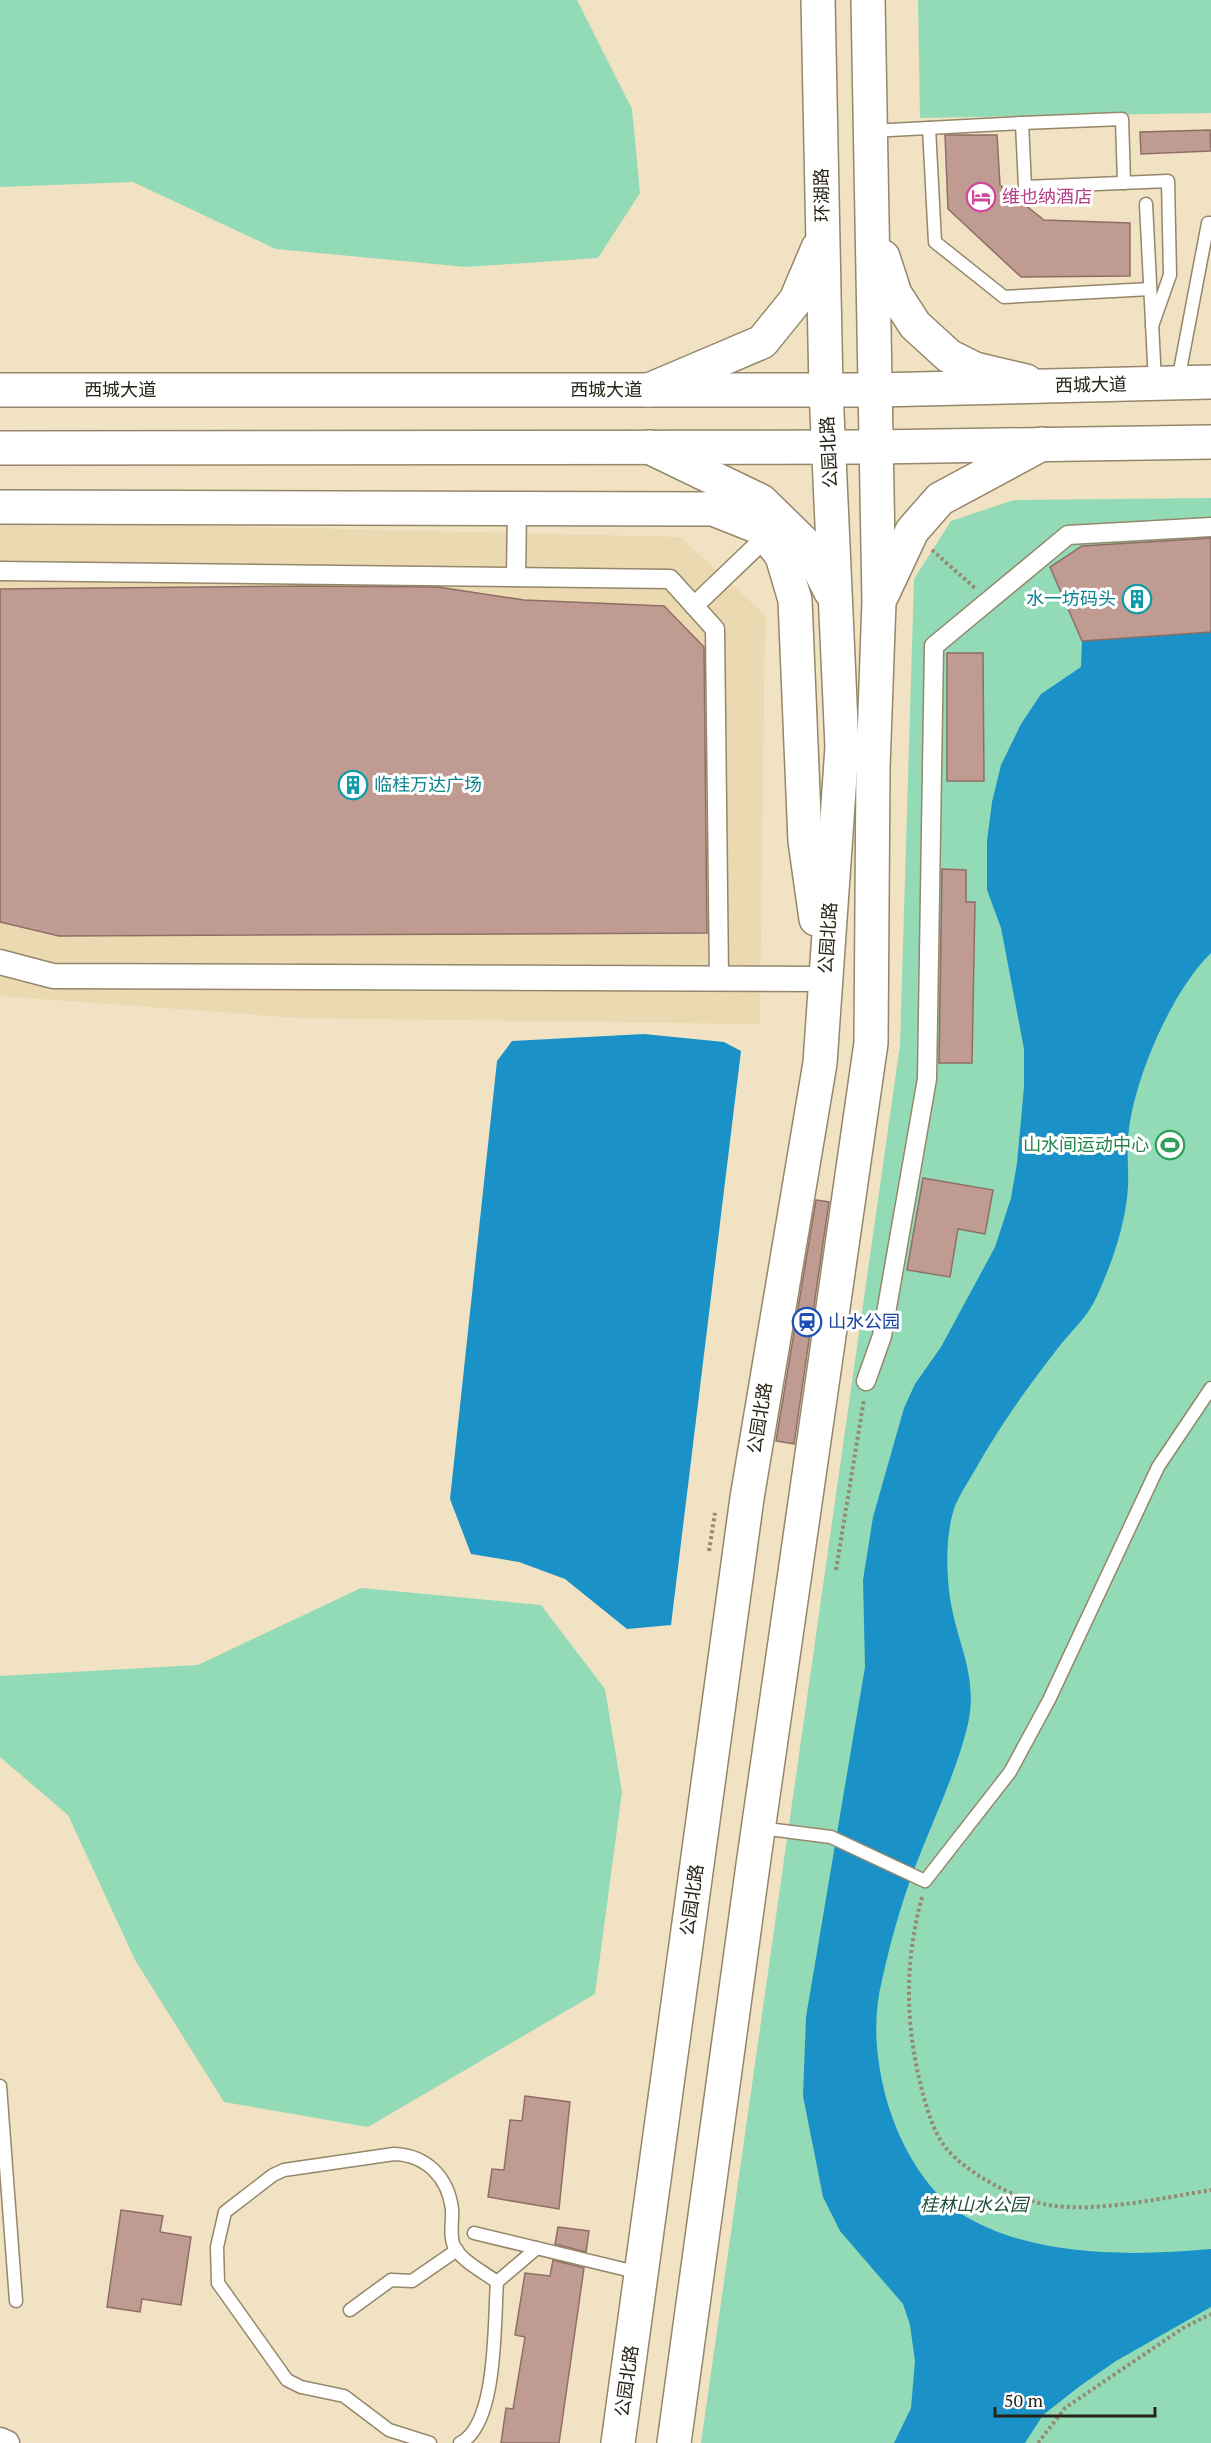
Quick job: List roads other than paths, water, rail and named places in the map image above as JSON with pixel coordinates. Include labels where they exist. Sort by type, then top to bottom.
[{"type":"main road","name":"环湖路","points":[[818,0],[826,390]]},
{"type":"main road","points":[[674,2443],[871,1043],[873,767],[879,602],[874,447],[877,390],[867,0]]},
{"type":"main road","points":[[873,229],[895,294],[915,325],[949,356],[975,369],[1045,386]]},
{"type":"main road","points":[[650,390],[762,342],[796,300],[823,235]]},
{"type":"main road","name":"西城大道","points":[[0,390],[877,390],[1211,382]]},
{"type":"main road","name":"公园北路","points":[[618,2443],[747,1498],[819,1063],[842,747],[826,390]]},
{"type":"main road","points":[[0,448],[874,447],[1211,442]]},
{"type":"main road","points":[[879,602],[912,531],[940,499],[1042,444]]},
{"type":"main road","points":[[649,447],[761,501],[808,547],[836,602]]},
{"type":"main road","points":[[0,507],[712,509],[761,528],[782,556],[795,600],[805,841],[825,979]]},
{"type":"street","points":[[516,577],[517,509]]},
{"type":"street","points":[[866,1381],[882,1336],[927,1079],[934,646],[1068,535],[1211,527]]},
{"type":"street","points":[[694,606],[767,536]]},
{"type":"street","points":[[0,571],[670,579],[715,629],[719,978]]},
{"type":"street","points":[[0,962],[53,976],[825,979]]},
{"type":"street","points":[[0,2440],[7,2443]]},
{"type":"lane","points":[[871,130],[1122,119],[1124,183]]},
{"type":"lane","points":[[1022,123],[1025,187],[1168,181],[1170,275],[1152,326]]},
{"type":"lane","points":[[929,128],[935,242],[1004,297],[1150,289]]},
{"type":"lane","points":[[1146,204],[1152,326],[1166,383]]},
{"type":"lane","points":[[1166,383],[1208,223],[1211,223]]},
{"type":"lane","points":[[759,1828],[831,1837],[925,1881],[1010,1772],[1049,1700],[1158,1467],[1211,1388]]},
{"type":"lane","points":[[0,2086],[16,2301]]},
{"type":"lane","points":[[430,2443],[389,2430],[344,2396],[301,2387],[287,2380],[218,2283],[219,2237],[225,2212],[284,2169],[394,2154],[410,2155],[427,2164],[444,2184],[452,2211],[452,2237],[457,2250],[497,2282]]},
{"type":"lane","points":[[474,2233],[641,2274]]},
{"type":"lane","points":[[460,2443],[475,2431],[484,2409],[497,2282],[537,2248]]},
{"type":"lane","points":[[350,2310],[391,2280],[412,2281],[457,2250]]},
{"type":"water","points":[[1211,632],[1211,953],[1197,969],[1170,1011],[1139,1084],[1128,1136],[1127,1200],[1113,1257],[1097,1296],[1084,1317],[1014,1408],[984,1454],[955,1506],[949,1529],[948,1580],[954,1620],[969,1677],[971,1692],[968,1724],[954,1771],[916,1863],[900,1913],[882,1980],[876,2026],[883,2086],[892,2117],[915,2165],[949,2205],[991,2229],[1052,2246],[1117,2253],[1211,2249],[1211,2307],[1116,2361],[1080,2386],[1043,2415],[1025,2443],[894,2443],[911,2408],[915,2361],[910,2325],[903,2304],[840,2231],[823,2197],[803,2096],[806,2017],[865,1667],[863,1580],[873,1517],[904,1408],[915,1384],[941,1347],[995,1247],[1011,1198],[1017,1163],[1024,1087],[1024,1049],[1001,928],[987,890],[987,841],[992,802],[1001,765],[1021,724],[1041,694],[1081,667],[1082,641]]},
{"type":"water","points":[[644,1034],[724,1042],[741,1051],[671,1625],[627,1629],[565,1579],[519,1562],[471,1554],[450,1499],[497,1061],[512,1041]]},
{"type":"place","name":"维也纳酒店","points":[[981,197]]},
{"type":"place","name":"水一坊码头","points":[[1137,599]]},
{"type":"place","name":"临桂万达广场","points":[[353,785]]},
{"type":"place","name":"山水间运动中心","points":[[1170,1145]]},
{"type":"place","name":"山水公园","points":[[807,1322]]},
{"type":"park label","name":"桂林山水公园","points":[[974,2205]]}]
